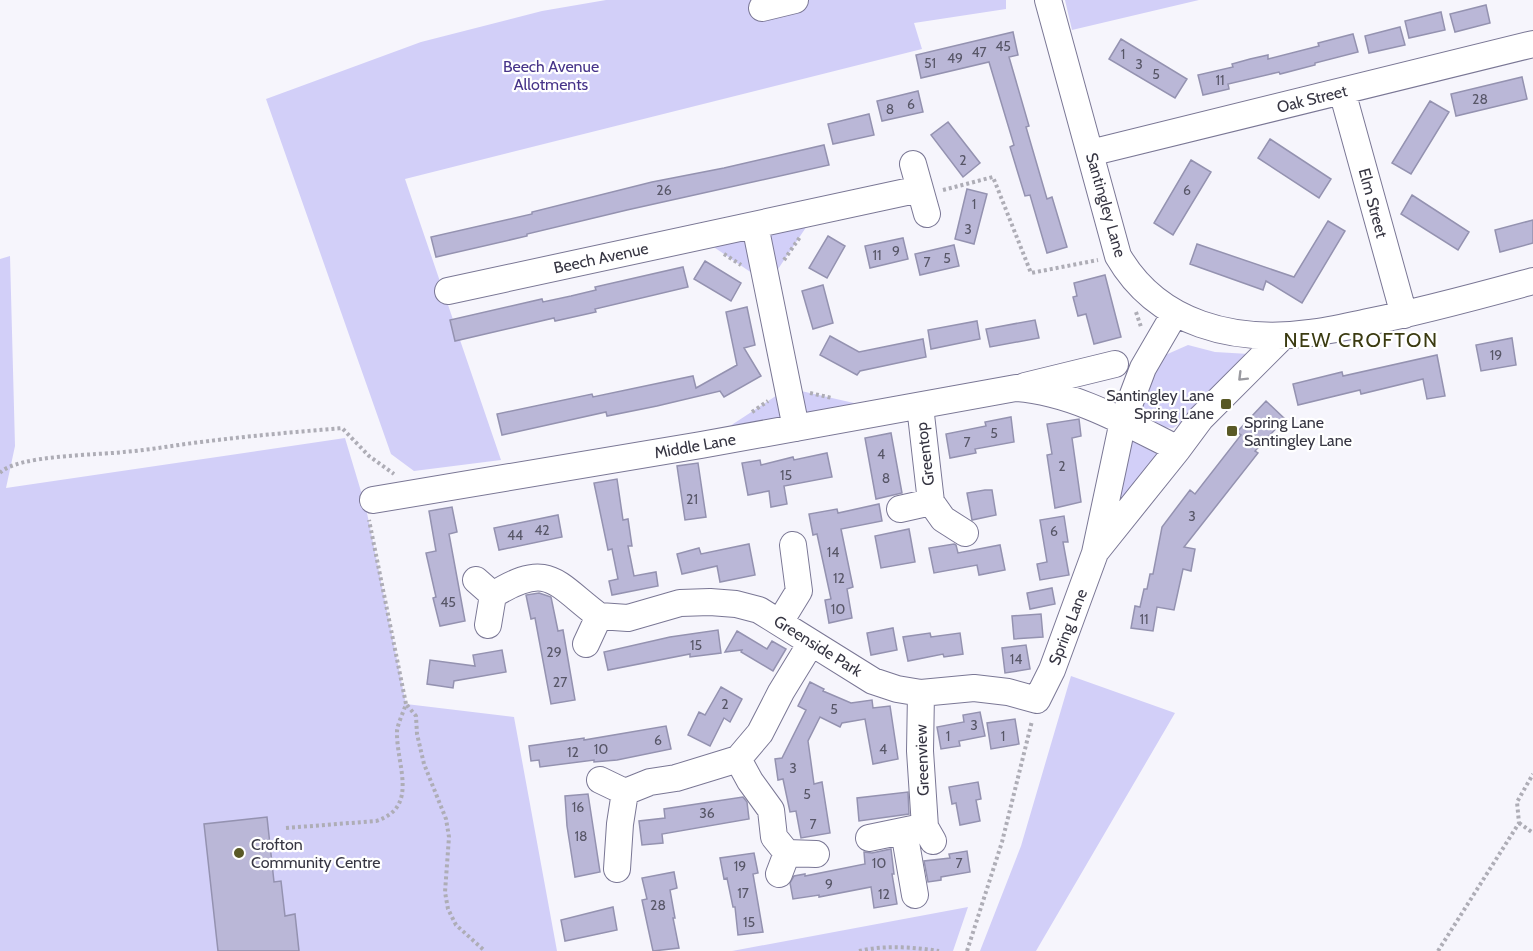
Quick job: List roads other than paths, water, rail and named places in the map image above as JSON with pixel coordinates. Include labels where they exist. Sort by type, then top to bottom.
[{"type":"street","points":[[762,8],[795,0]]},
{"type":"street","name":"Santingley Lane","points":[[1047,0],[1118,256],[1140,285],[1175,313],[1206,327],[1230,333],[1283,336],[1311,333],[1404,315],[1533,281]]},
{"type":"street","name":"Oak Street","points":[[1090,153],[1533,44]]},
{"type":"street","name":"Elm Street","points":[[1342,91],[1404,315]]},
{"type":"street","name":"Beech Avenue","points":[[448,291],[755,225],[923,200],[913,164]]},
{"type":"street","points":[[755,225],[796,428]]},
{"type":"street","name":"Spring Lane","points":[[1037,700],[1052,670],[1095,553],[1123,421],[1143,368],[1175,313]]},
{"type":"street","name":"Spring Lane","points":[[1095,553],[1201,418],[1283,336]]},
{"type":"street","name":"Middle Lane","points":[[373,500],[920,406],[1016,388],[1115,364]]},
{"type":"street","name":"Middle Lane","points":[[1016,388],[1037,390],[1065,398],[1123,421]]},
{"type":"street","name":"Greentop","points":[[920,406],[931,502],[943,519],[964,533]]},
{"type":"street","points":[[1123,421],[1178,449]]},
{"type":"street","name":"Greentop","points":[[900,509],[931,502]]},
{"type":"street","points":[[780,622],[799,591],[793,545]]},
{"type":"street","points":[[488,625],[484,587],[512,583],[534,576],[552,580],[567,588],[599,616],[586,644]]},
{"type":"street","name":"Greenside Park","points":[[599,616],[628,618],[681,603],[736,604],[759,610],[873,681],[897,689],[921,693],[974,688],[1008,692],[1037,700]]},
{"type":"street","points":[[600,780],[625,792],[650,782],[676,778],[738,759],[760,733],[781,692],[811,643]]},
{"type":"street","name":"Greenview","points":[[915,895],[921,833],[921,693]]},
{"type":"street","points":[[738,759],[750,781],[771,810],[774,837],[783,864],[816,854]]},
{"type":"street","points":[[617,870],[625,792]]},
{"type":"street","points":[[869,838],[921,833]]},
{"type":"place","name":"Santingley Lane Spring Lane","points":[[1226,404]]},
{"type":"place","name":"Spring Lane Santingley Lane","points":[[1232,431]]},
{"type":"place","name":"Crofton Community Centre","points":[[239,853]]},
{"type":"district","name":"NEW CROFTON","points":[[1361,340]]},
{"type":"park label","name":"Beech Avenue Allotments","points":[[551,75]]}]
